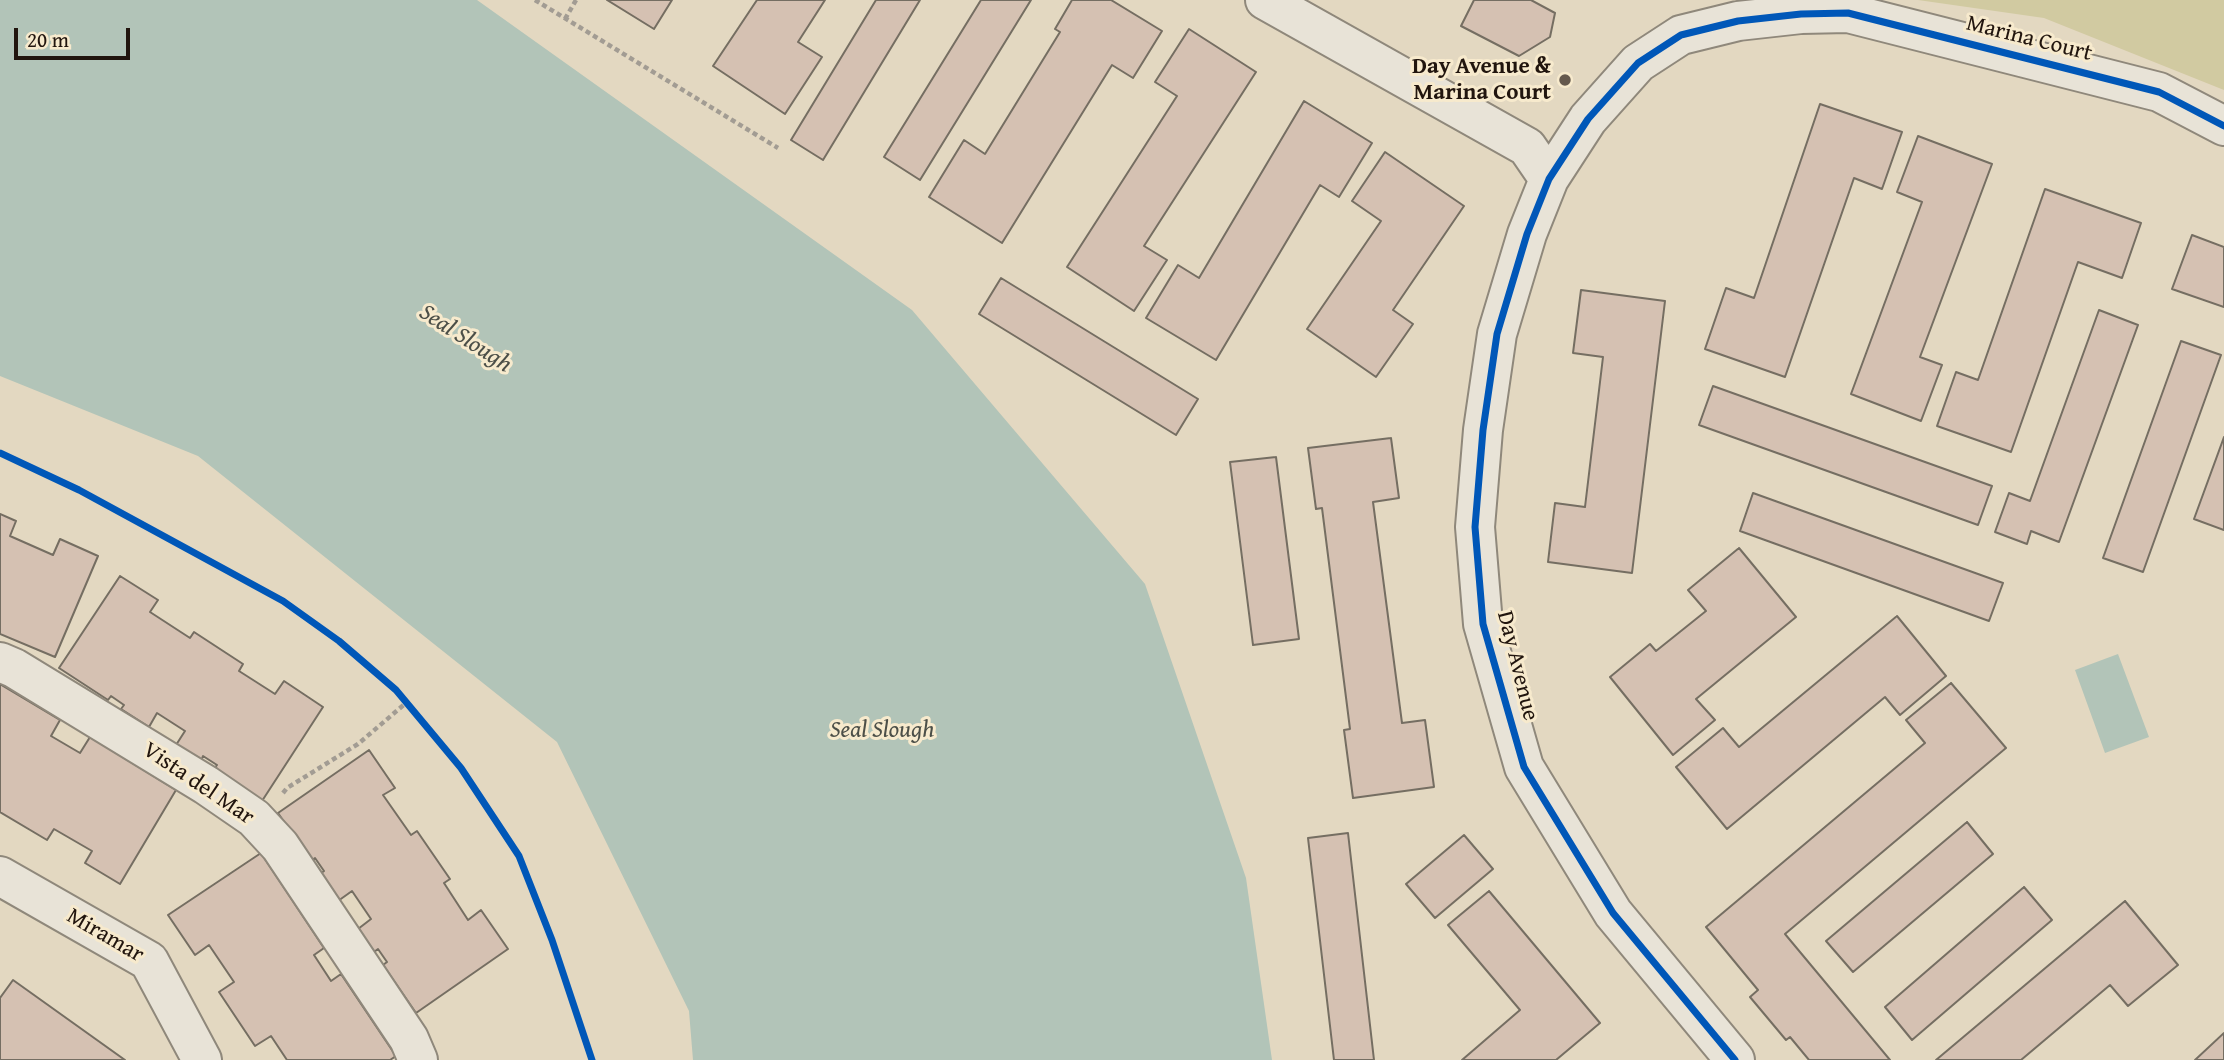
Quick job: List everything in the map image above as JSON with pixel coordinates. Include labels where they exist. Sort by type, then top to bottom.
[{"type":"street","points":[[1265,0],[1527,147],[1549,179]]},
{"type":"street","name":"Marina Court","points":[[1549,179],[1588,119],[1638,63],[1681,35],[1738,21],[1801,14],[1848,13],[2159,92],[2224,126]]},
{"type":"street","name":"Day Avenue","points":[[1549,179],[1527,234],[1497,334],[1483,429],[1475,527],[1483,624],[1524,767],[1613,913],[1735,1060]]},
{"type":"street","name":"Vista del Mar","points":[[0,662],[206,785],[260,824],[280,846],[409,1039],[418,1060]]},
{"type":"street","name":"Miramar","points":[[0,876],[149,961],[202,1060]]},
{"type":"path","points":[[536,0],[778,148]]},
{"type":"path","points":[[565,19],[576,0]]},
{"type":"path","points":[[260,824],[287,788],[358,744],[403,699],[414,712]]},
{"type":"shaded area","points":[[1918,0],[2224,0],[2224,90],[2044,18]]},
{"type":"water","name":"Seal Slough","points":[[0,0],[477,0],[912,310],[1145,584],[1246,878],[1272,1060],[693,1060],[689,1011],[557,742],[198,456],[0,376]]},
{"type":"water","points":[[2118,654],[2149,737],[2105,753],[2075,670]]},
{"type":"building","points":[[607,0],[672,0],[654,29]]},
{"type":"building","points":[[757,0],[825,0],[798,42],[822,57],[785,114],[713,66]]},
{"type":"building","points":[[876,0],[920,0],[823,160],[791,140]]},
{"type":"building","points":[[981,0],[1031,0],[920,180],[884,157]]},
{"type":"building","points":[[1072,0],[1111,0],[1162,31],[1133,78],[1112,65],[1002,243],[929,197],[964,140],[985,154],[1060,32],[1055,29]]},
{"type":"building","points":[[1474,0],[1531,0],[1555,13],[1550,37],[1519,56],[1461,26]]},
{"type":"building","points":[[1189,29],[1256,72],[1144,246],[1167,260],[1134,311],[1067,267],[1177,96],[1155,82]]},
{"type":"building","points":[[1304,101],[1372,143],[1339,197],[1320,185],[1216,360],[1146,318],[1178,265],[1199,278]]},
{"type":"building","points":[[1820,104],[1902,132],[1882,189],[1854,178],[1785,377],[1705,349],[1726,288],[1754,298]]},
{"type":"building","points":[[1918,136],[1992,164],[1920,357],[1942,365],[1921,421],[1851,394],[1922,202],[1897,192]]},
{"type":"building","points":[[1385,152],[1464,206],[1393,310],[1413,324],[1376,377],[1307,329],[1381,221],[1352,201]]},
{"type":"building","points":[[2045,189],[2141,223],[2122,278],[2078,262],[2011,452],[1937,426],[1956,372],[1978,380]]},
{"type":"building","points":[[2192,235],[2224,247],[2224,307],[2172,289]]},
{"type":"building","points":[[1001,278],[1198,399],[1176,435],[979,314]]},
{"type":"building","points":[[1581,290],[1665,301],[1632,573],[1548,562],[1555,503],[1585,507],[1603,357],[1573,353]]},
{"type":"building","points":[[2099,310],[2138,325],[2059,542],[2031,531],[2027,544],[1995,532],[2009,493],[2030,501]]},
{"type":"building","points":[[2181,341],[2221,355],[2143,572],[2103,558]]},
{"type":"building","points":[[1713,386],[1992,486],[1978,525],[1699,425]]},
{"type":"building","points":[[2224,437],[2224,530],[2194,519]]},
{"type":"building","points":[[1391,438],[1399,498],[1373,502],[1402,723],[1425,720],[1434,787],[1353,798],[1344,730],[1350,729],[1322,508],[1316,509],[1308,448]]},
{"type":"building","points":[[1276,457],[1299,639],[1253,645],[1230,462]]},
{"type":"building","points":[[1753,493],[2003,583],[1989,621],[1740,531]]},
{"type":"building","points":[[0,514],[16,521],[10,536],[53,555],[60,539],[98,556],[55,657],[0,634]]},
{"type":"building","points":[[1739,548],[1796,617],[1696,699],[1715,720],[1673,755],[1610,677],[1650,644],[1656,651],[1706,611],[1688,590]]},
{"type":"building","points":[[120,576],[158,600],[150,612],[190,638],[194,632],[243,664],[239,671],[275,694],[284,681],[323,707],[262,801],[214,769],[217,765],[203,756],[201,761],[176,745],[185,731],[157,713],[149,727],[121,709],[124,705],[111,696],[108,700],[59,668]]},
{"type":"building","points":[[1897,616],[1946,676],[1900,715],[1885,697],[1727,829],[1676,767],[1723,728],[1739,747]]},
{"type":"building","points":[[1951,683],[2006,748],[1785,934],[1890,1060],[1809,1060],[1790,1037],[1786,1040],[1750,997],[1758,990],[1706,927],[1925,743],[1906,720]]},
{"type":"building","points":[[0,684],[60,720],[51,736],[80,753],[90,737],[176,790],[120,884],[85,863],[92,851],[54,829],[47,840],[0,812]]},
{"type":"building","points":[[369,750],[395,788],[383,795],[411,835],[417,831],[450,879],[444,883],[468,920],[481,910],[508,949],[416,1013],[383,965],[387,962],[378,949],[374,952],[358,929],[371,919],[352,891],[338,901],[320,874],[324,871],[315,858],[311,861],[278,813]]},
{"type":"building","points":[[1967,822],[1993,854],[1853,972],[1826,941]]},
{"type":"building","points":[[1348,833],[1374,1060],[1334,1060],[1308,838]]},
{"type":"building","points":[[1464,835],[1493,869],[1435,918],[1406,884]]},
{"type":"building","points":[[261,853],[324,948],[314,955],[331,981],[341,974],[396,1056],[390,1060],[287,1060],[271,1036],[255,1046],[219,992],[234,982],[209,945],[195,955],[168,915]]},
{"type":"building","points":[[2024,887],[2052,920],[1912,1040],[1885,1007]]},
{"type":"building","points":[[1489,891],[1600,1023],[1556,1060],[1462,1060],[1520,1010],[1448,925]]},
{"type":"building","points":[[2125,901],[2178,965],[2128,1006],[2110,985],[2021,1060],[1936,1060]]},
{"type":"building","points":[[13,980],[125,1060],[0,1060],[0,998]]},
{"type":"building","points":[[2224,1033],[2224,1060],[2195,1060]]},
{"type":"cycle path","points":[[1735,1060],[1613,913],[1524,767],[1483,624],[1475,527],[1483,430],[1497,334],[1527,234],[1549,179],[1588,119],[1638,63],[1681,35],[1738,21],[1801,14],[1848,13],[2159,92],[2224,126]]},
{"type":"cycle path","points":[[0,453],[79,490],[283,601],[339,641],[396,690],[461,768],[519,856],[552,940],[592,1060]]},
{"type":"place","name":"Day Avenue & Marina Court","points":[[1565,80]]}]
